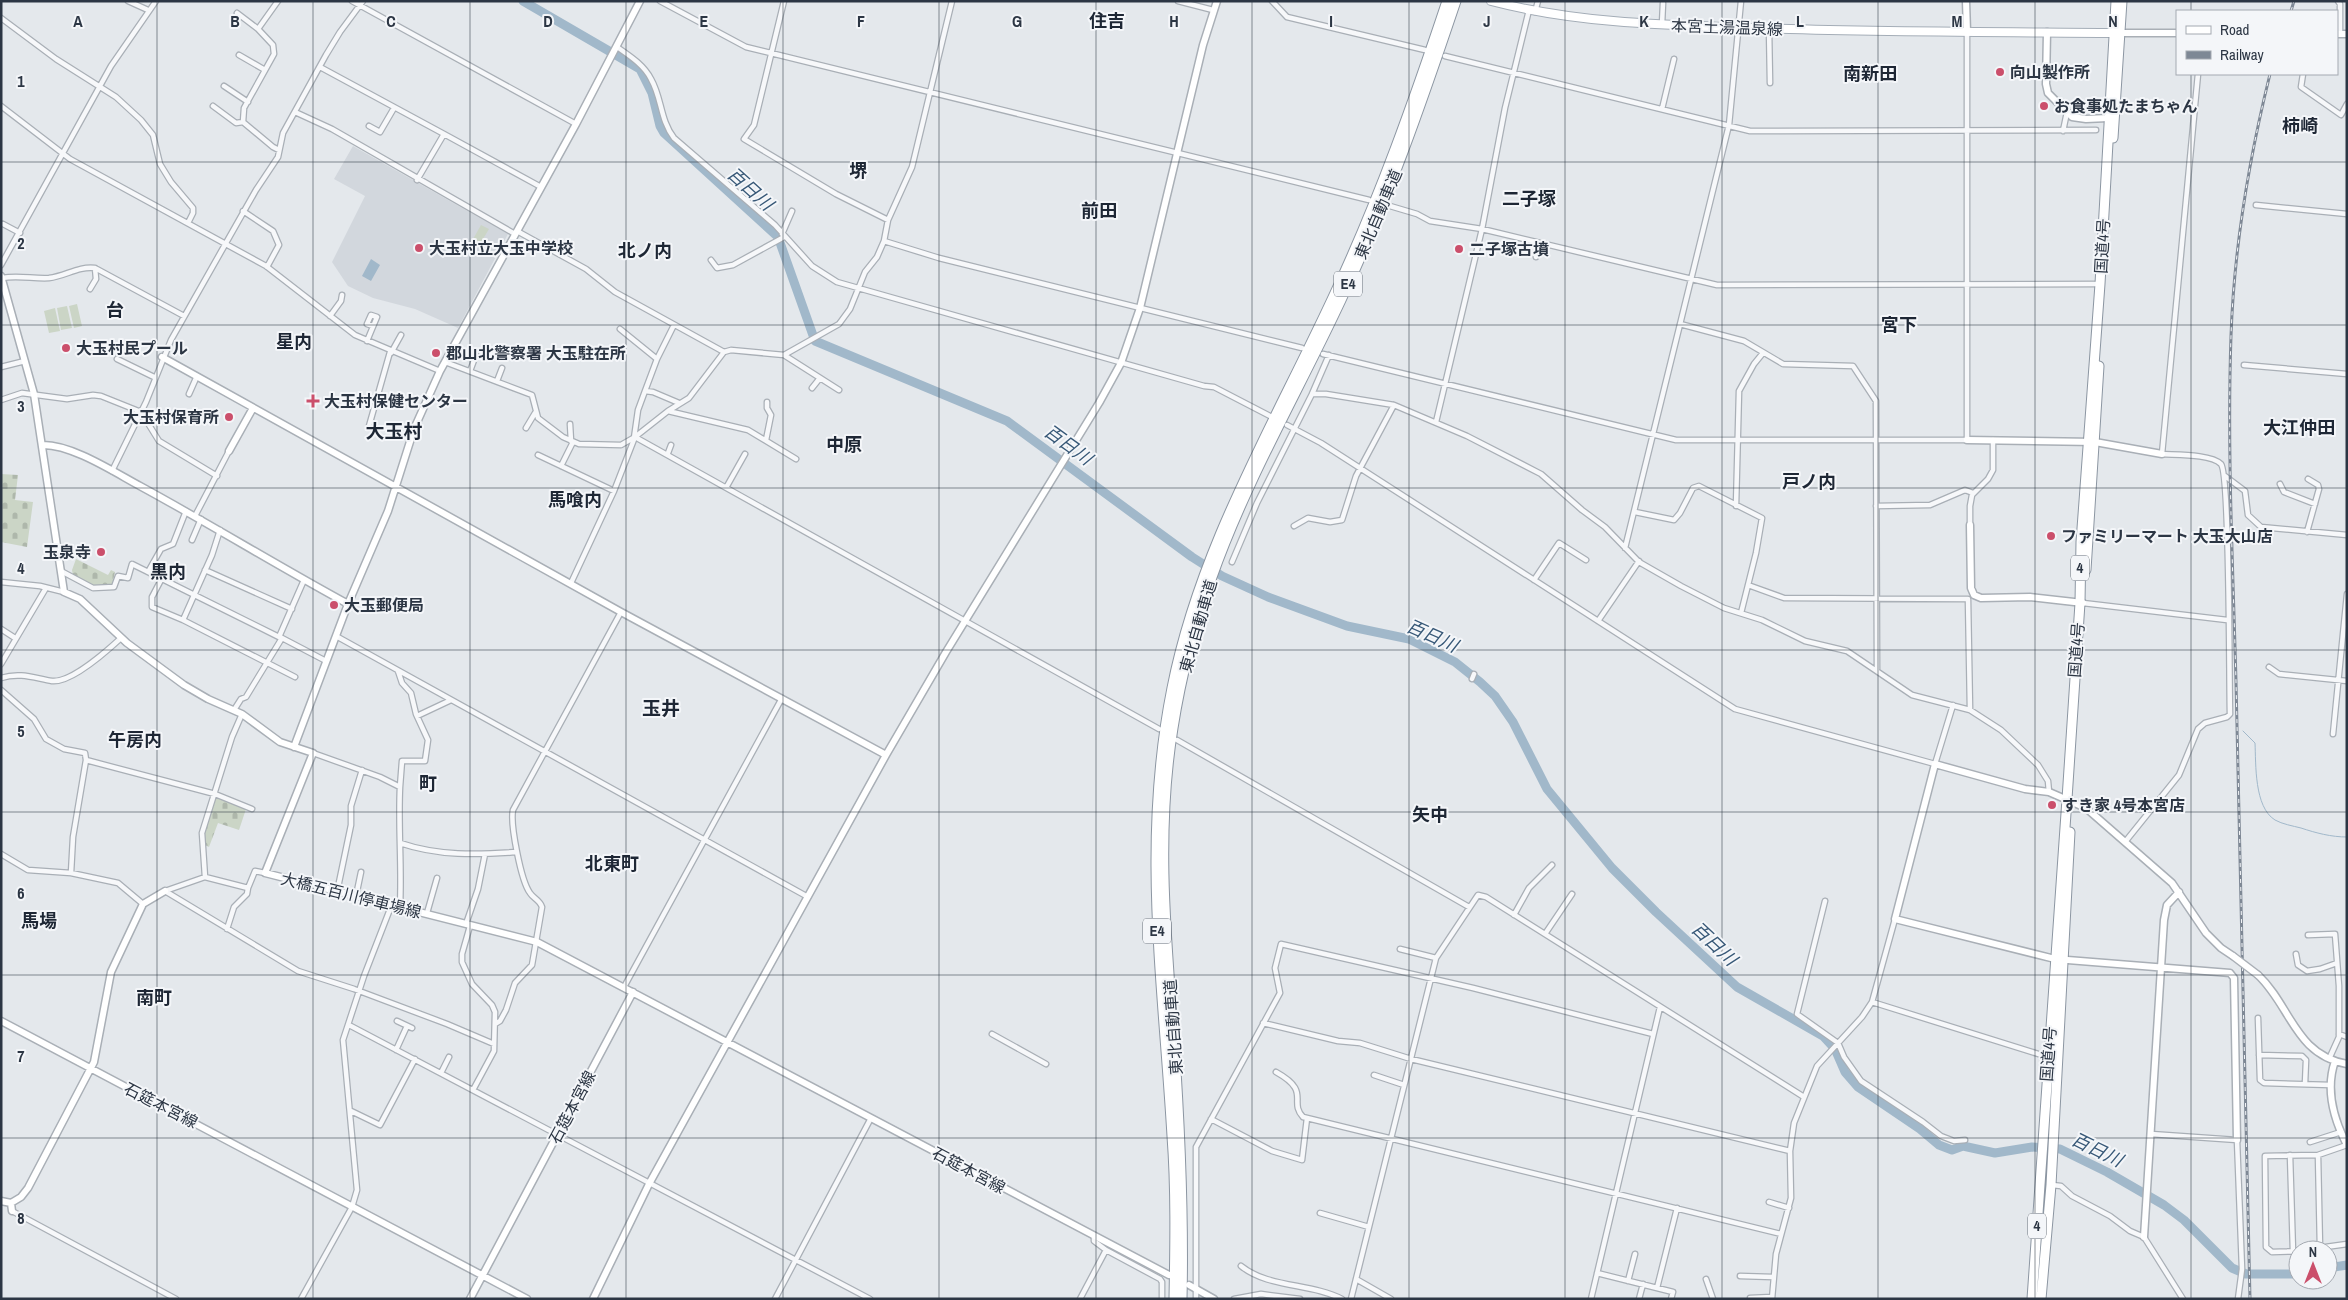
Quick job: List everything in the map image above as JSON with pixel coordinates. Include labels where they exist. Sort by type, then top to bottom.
[{"type":"highway","name":"東北自動車道","points":[[1174,1299],[1175,1187],[1156,926],[1156,807],[1160,758],[1175,673],[1215,555],[1246,475],[1335,294],[1368,217],[1409,112],[1447,1]]},
{"type":"highway","name":"東北自動車道","points":[[1215,555],[1315,355],[1368,241],[1410,136],[1456,1]]},
{"type":"highway","name":"国道4号","points":[[2032,1299],[2048,1057],[2058,959],[2070,800],[2081,603],[2081,542],[2092,441],[2103,284],[2118,33],[2116,1]]},
{"type":"highway","name":"国道4号","points":[[2092,441],[2108,118],[2122,1]]},
{"type":"highway","name":"東北自動車道","points":[[1182,1299],[1183,1188],[1165,925],[1164,806],[1168,759],[1180,690],[1209,572]]},
{"type":"highway","name":"国道4号","points":[[2041,1299],[2054,1135],[2058,959]]},
{"type":"main road","name":"本宮土湯温泉線","points":[[1491,1],[1532,11],[1662,24],[1739,28],[2118,33]]},
{"type":"street","points":[[128,1],[148,10]]},
{"type":"street","points":[[1,265],[110,66],[156,1]]},
{"type":"street","points":[[258,29],[278,1]]},
{"type":"street","points":[[352,1],[362,4],[576,124]]},
{"type":"street","points":[[294,747],[348,604],[397,487],[414,429],[440,371],[576,124],[640,1]]},
{"type":"street","points":[[660,1],[736,43],[1369,200]]},
{"type":"street","points":[[784,1],[754,125],[744,139],[836,194],[888,220]]},
{"type":"street","points":[[784,355],[839,324],[845,317],[855,298],[858,287],[884,242],[888,220],[912,167],[952,1]]},
{"type":"street","points":[[1178,1],[1213,10]]},
{"type":"street","points":[[593,1299],[649,1184],[886,755],[965,621],[1068,455],[1121,363],[1140,308],[1213,10],[1217,1]]},
{"type":"street","points":[[1272,1],[1287,17],[1425,50]]},
{"type":"street","points":[[1436,422],[1447,384],[1482,229],[1505,108],[1532,11],[1538,1]]},
{"type":"street","points":[[1625,548],[1729,126],[1741,1]]},
{"type":"street","points":[[1966,1],[1968,131],[1967,440]]},
{"type":"street","points":[[2338,1],[2340,4],[2341,34]]},
{"type":"street","points":[[1662,24],[1663,3]]},
{"type":"street","points":[[112,471],[140,412],[162,357],[243,211],[278,157],[283,133],[320,66],[340,32],[362,4]]},
{"type":"street","points":[[237,13],[258,29],[272,43],[274,49],[274,54],[243,112],[243,122]]},
{"type":"street","points":[[1,18],[56,59],[116,97],[153,135],[160,164],[171,182],[193,208],[193,213],[188,223]]},
{"type":"street","points":[[1769,28],[1770,83]]},
{"type":"street","points":[[2047,32],[2048,93],[2066,112],[2077,119],[2108,118]]},
{"type":"street","points":[[2118,33],[2176,33]]},
{"type":"street","points":[[616,48],[638,62],[650,76],[663,120],[674,138],[781,238],[837,282],[1121,363],[1204,386],[1214,387],[1270,416]]},
{"type":"street","points":[[239,55],[265,70]]},
{"type":"street","points":[[1445,56],[1750,131],[2096,130]]},
{"type":"street","points":[[1662,109],[1674,59]]},
{"type":"street","points":[[320,66],[541,187]]},
{"type":"street","points":[[2162,454],[2198,75]]},
{"type":"street","points":[[2303,75],[2301,87],[2341,114],[2347,104]]},
{"type":"street","points":[[224,86],[248,102]]},
{"type":"street","points":[[1,106],[62,154],[267,267],[355,336],[440,371]]},
{"type":"street","points":[[213,106],[236,123],[243,122],[279,150]]},
{"type":"street","points":[[369,126],[380,132],[394,108]]},
{"type":"street","points":[[295,112],[332,129],[417,180],[586,269],[614,292],[724,352],[748,351],[784,355],[839,390]]},
{"type":"street","points":[[2063,131],[2066,112]]},
{"type":"street","points":[[417,180],[444,134]]},
{"type":"street","points":[[2256,205],[2347,214]]},
{"type":"street","points":[[1390,206],[1417,214],[1430,221],[1482,229],[1717,285],[2100,284]]},
{"type":"street","points":[[711,260],[717,268],[728,267],[781,238],[792,210]]},
{"type":"street","points":[[243,211],[276,235],[279,245],[267,267]]},
{"type":"street","points":[[3,224],[20,233]]},
{"type":"street","points":[[884,242],[939,258],[1302,348]]},
{"type":"street","points":[[1536,257],[1539,243]]},
{"type":"street","points":[[64,592],[34,394],[2,277],[50,278],[80,268],[95,268],[184,316]]},
{"type":"street","points":[[90,289],[96,279],[95,268]]},
{"type":"street","points":[[330,316],[341,301],[342,295]]},
{"type":"street","points":[[1680,324],[1744,341],[1783,364],[1853,366],[1876,402],[1877,669]]},
{"type":"street","points":[[571,583],[614,491],[635,437],[638,410],[657,359],[674,325]]},
{"type":"street","points":[[367,341],[373,326]]},
{"type":"street","points":[[620,329],[657,359]]},
{"type":"street","points":[[369,426],[391,352],[402,335]]},
{"type":"street","points":[[445,362],[532,395],[535,413],[538,418],[572,442],[589,445],[621,444],[635,437],[696,391],[724,352]]},
{"type":"street","points":[[1736,506],[1739,391],[1754,364],[1763,353]]},
{"type":"street","points":[[1232,562],[1257,503],[1312,394],[1326,354],[1684,441],[2092,441],[2162,454],[2194,456],[2215,460],[2222,466],[2224,476],[2229,716],[2205,723],[2198,729],[2179,775],[2125,842]]},
{"type":"street","points":[[470,371],[476,355]]},
{"type":"street","points":[[162,357],[621,612],[886,755]]},
{"type":"street","points":[[117,358],[154,378]]},
{"type":"street","points":[[1,368],[25,361]]},
{"type":"street","points":[[2244,366],[2347,374]]},
{"type":"street","points":[[497,381],[502,368]]},
{"type":"street","points":[[189,394],[196,376]]},
{"type":"street","points":[[812,388],[820,378]]},
{"type":"street","points":[[645,391],[653,392],[679,403]]},
{"type":"street","points":[[1,400],[22,393],[66,399],[93,395],[101,396],[140,412],[159,441],[217,476]]},
{"type":"street","points":[[1312,394],[1326,394],[1394,405],[1436,422],[1541,474],[1582,510],[1605,527],[1638,561],[1688,590],[1724,608],[1762,620],[1805,641],[1847,651],[1877,669],[1912,695],[1925,700],[1970,710],[2007,735],[2038,765],[2048,781],[2049,792]]},
{"type":"street","points":[[766,440],[771,415],[766,406],[767,402]]},
{"type":"street","points":[[1294,526],[1308,518],[1330,522],[1342,520],[1359,468],[1394,405]]},
{"type":"street","points":[[192,540],[198,517],[229,451],[253,408]]},
{"type":"street","points":[[668,411],[748,430],[796,459]]},
{"type":"street","points":[[526,428],[535,413]]},
{"type":"street","points":[[562,466],[572,442],[570,424]]},
{"type":"street","points":[[1287,425],[1359,468],[1735,709],[2025,789],[2049,792],[2086,808],[2160,872],[2179,892],[2206,933],[2221,948],[2258,975],[2272,989],[2293,1026],[2306,1044],[2332,1060],[2347,1064]]},
{"type":"street","points":[[635,437],[668,453],[1159,729]]},
{"type":"street","points":[[1970,710],[1970,506],[1974,493],[1992,472],[1993,440]]},
{"type":"street","points":[[42,445],[68,450],[112,471],[198,517],[348,604]]},
{"type":"street","points":[[668,453],[671,445]]},
{"type":"street","points":[[727,486],[745,454]]},
{"type":"street","points":[[538,455],[614,491]]},
{"type":"street","points":[[2224,476],[2245,491],[2245,508],[2248,515],[2253,522],[2261,526],[2347,535]]},
{"type":"street","points":[[2307,532],[2319,486],[2308,479]]},
{"type":"street","points":[[2280,484],[2284,492],[2315,504]]},
{"type":"street","points":[[1635,512],[1674,520],[1696,486],[1704,488],[1760,517],[1763,521],[1741,613]]},
{"type":"street","points":[[1876,506],[1930,505],[1965,490],[1974,493]]},
{"type":"street","points":[[148,572],[161,548],[173,544],[186,511]]},
{"type":"street","points":[[183,620],[220,530]]},
{"type":"street","points":[[1534,580],[1559,543],[1586,560]]},
{"type":"street","points":[[1598,621],[1638,561]]},
{"type":"street","points":[[61,571],[92,588],[114,587],[118,576],[128,578],[132,564],[326,661]]},
{"type":"street","points":[[205,570],[292,608]]},
{"type":"street","points":[[162,578],[152,597],[152,607],[183,620],[295,677]]},
{"type":"street","points":[[234,710],[241,699],[246,697],[268,663],[281,637],[304,580]]},
{"type":"street","points":[[1,582],[46,588],[80,598],[121,638],[184,686],[242,714],[280,742],[362,770],[400,787]]},
{"type":"street","points":[[1748,585],[1784,598],[1877,600],[2030,597],[2227,620]]},
{"type":"street","points":[[1,664],[46,588]]},
{"type":"street","points":[[2333,734],[2347,594]]},
{"type":"street","points":[[494,1024],[500,1021],[506,1010],[515,983],[532,965],[542,907],[530,893],[517,852],[512,817],[513,810],[621,612]]},
{"type":"street","points":[[1,629],[15,638]]},
{"type":"street","points":[[336,636],[808,897]]},
{"type":"street","points":[[1,678],[34,676],[58,681],[94,662],[121,638]]},
{"type":"street","points":[[2269,668],[2279,674],[2347,681]]},
{"type":"street","points":[[398,671],[402,683],[411,693],[417,716],[428,740],[427,758],[421,762],[402,761],[398,823],[400,843],[400,906]]},
{"type":"street","points":[[1,690],[34,719],[46,739],[64,749],[86,753],[73,837],[71,873]]},
{"type":"street","points":[[624,987],[782,698]]},
{"type":"street","points":[[417,716],[451,700]]},
{"type":"street","points":[[1750,1298],[1772,1298],[1773,1277],[1792,1188],[1790,1151],[1794,1124],[1813,1072],[1829,1051],[1862,1017],[1872,1002],[1935,764],[1953,705]]},
{"type":"street","points":[[205,877],[202,833],[232,737],[242,714]]},
{"type":"street","points":[[1177,740],[1469,906]]},
{"type":"street","name":"大橋五百川停車場線","points":[[313,753],[266,874],[400,906],[537,942],[633,992]]},
{"type":"street","points":[[86,760],[215,794],[252,809]]},
{"type":"street","points":[[337,892],[351,825],[350,806],[362,770]]},
{"type":"street","points":[[400,843],[421,850],[454,854],[517,852]]},
{"type":"street","points":[[1,854],[28,870],[71,873],[118,883],[143,904]]},
{"type":"street","points":[[473,1090],[492,1056],[494,1044],[495,1012],[492,1005],[472,984],[462,962],[468,925],[485,854]]},
{"type":"street","points":[[1514,915],[1529,888],[1552,865]]},
{"type":"street","points":[[227,929],[234,907],[247,894],[255,871],[266,874]]},
{"type":"street","points":[[356,896],[361,872]]},
{"type":"street","points":[[1,1201],[11,1203],[21,1197],[28,1188],[91,1068],[110,972],[143,904],[165,890],[205,877],[248,888]]},
{"type":"street","points":[[427,913],[437,878]]},
{"type":"street","points":[[165,890],[298,972],[472,1033],[494,1044]]},
{"type":"street","points":[[2179,892],[2171,900],[2165,912],[2144,1237],[2183,1299]]},
{"type":"street","points":[[1545,934],[1572,894]]},
{"type":"street","points":[[1351,1299],[1436,958],[1478,895],[1486,897],[1804,1097]]},
{"type":"street","points":[[1825,901],[1797,1014],[1837,1044],[1861,1081],[1919,1119],[1941,1136],[1954,1142],[1965,1140]]},
{"type":"street","points":[[301,1299],[352,1206],[357,1190],[343,1040],[392,904]]},
{"type":"street","points":[[1895,919],[2058,959],[2226,972],[2234,978],[2242,1269],[2238,1299]]},
{"type":"street","points":[[2288,1251],[2268,1251],[2266,1247],[2265,1156],[2318,1155],[2347,1145],[2340,1132],[2331,1101],[2332,1060],[2339,1034],[2338,963],[2335,934],[2308,935]]},
{"type":"street","points":[[1196,1299],[1195,1152],[1198,1140],[1280,993],[1275,968],[1281,944],[1653,1034]]},
{"type":"street","points":[[1400,949],[1436,958]]},
{"type":"street","points":[[2296,954],[2298,965],[2307,971],[2338,963]]},
{"type":"street","name":"石筵本宮線","points":[[1,1021],[483,1276],[633,992],[1169,1275]]},
{"type":"street","points":[[1872,1002],[2048,1057]]},
{"type":"street","points":[[1591,1299],[1660,1007]]},
{"type":"street","points":[[2258,1018],[2260,1080],[2264,1083],[2331,1085]]},
{"type":"street","points":[[396,1050],[409,1027],[397,1021]]},
{"type":"street","points":[[1263,1023],[1338,1041],[1360,1043],[1411,1059],[1790,1151]]},
{"type":"street","points":[[349,1025],[870,1299]]},
{"type":"street","points":[[992,1034],[1046,1064]]},
{"type":"street","points":[[2339,1034],[2347,1036]]},
{"type":"street","points":[[2259,1055],[2302,1056],[2306,1060],[2305,1084]]},
{"type":"street","points":[[441,1073],[449,1057]]},
{"type":"street","points":[[351,1111],[380,1125],[415,1059]]},
{"type":"street","points":[[1276,1072],[1291,1081],[1296,1088],[1299,1110],[1301,1115],[1307,1118],[1782,1234]]},
{"type":"street","points":[[1374,1075],[1404,1085]]},
{"type":"street","points":[[774,1299],[870,1118]]},
{"type":"street","points":[[1211,1119],[1272,1152],[1302,1160],[1307,1118]]},
{"type":"street","points":[[2310,1142],[2340,1132]]},
{"type":"street","points":[[2151,1134],[2237,1140]]},
{"type":"street","points":[[2290,1155],[2294,1240]]},
{"type":"street","points":[[2318,1155],[2320,1240]]},
{"type":"street","points":[[2051,1185],[2061,1186],[2072,1196],[2110,1216],[2130,1231],[2144,1237]]},
{"type":"street","points":[[1769,1202],[1789,1208]]},
{"type":"street","points":[[11,1203],[12,1212],[176,1299]]},
{"type":"street","points":[[1657,1288],[1677,1208]]},
{"type":"street","points":[[1320,1213],[1369,1227]]},
{"type":"street","points":[[1094,1235],[1094,1241],[1106,1250],[1160,1279],[1163,1286],[1162,1299]]},
{"type":"street","points":[[1080,1299],[1106,1250]]},
{"type":"street","points":[[1628,1281],[1635,1254]]},
{"type":"street","points":[[1241,1266],[1260,1276],[1305,1286],[1342,1299]]},
{"type":"street","points":[[1597,1273],[1673,1292],[1671,1299]]},
{"type":"street","points":[[470,1299],[483,1276],[526,1299]]},
{"type":"street","points":[[1740,1276],[1773,1277]]},
{"type":"street","points":[[1356,1279],[1391,1299]]},
{"type":"street","points":[[1706,1279],[1713,1299]]},
{"type":"street","points":[[1639,1299],[1643,1284]]},
{"type":"street","points":[[1190,1285],[1214,1299]]},
{"type":"street","points":[[1234,1299],[1261,1294],[1300,1299]]},
{"type":"shaded area","name":"大玉村立大玉中学校","points":[[353,146],[508,234],[458,328],[415,309],[373,298],[348,286],[332,262],[365,196],[334,179]]},
{"type":"green space","points":[[481,225],[489,229],[480,244],[472,241]]},
{"type":"green space","points":[[77,304],[82,326],[74,328],[69,306]]},
{"type":"green space","points":[[67,306],[72,328],[61,330],[57,308]]},
{"type":"green space","points":[[55,308],[60,331],[49,333],[44,311]]},
{"type":"green space","points":[[1,474],[18,475],[15,500],[33,502],[27,547],[1,542]]},
{"type":"green space","points":[[76,559],[108,575],[111,570],[115,572],[112,585],[93,586],[73,576],[72,570]]},
{"type":"green space","points":[[216,795],[246,809],[239,830],[218,823],[209,847],[205,845],[204,834]]},
{"type":"water","points":[[371,259],[380,265],[371,281],[362,276]]},
{"type":"waterway","name":"百日川","points":[[523,1],[640,69],[652,93],[660,126],[664,133],[778,237],[815,341],[1007,421],[1192,557],[1222,576],[1268,597],[1347,626],[1409,639],[1455,662],[1495,696],[1513,722],[1547,789],[1612,868],[1656,912],[1737,987],[1823,1036],[1835,1049],[1845,1072],[1858,1087],[1920,1129],[1939,1145],[1952,1150],[1963,1146],[1995,1153],[2032,1147],[2060,1149],[2107,1172],[2164,1205],[2184,1220],[2232,1268],[2246,1274],[2288,1274]]},
{"type":"waterway","points":[[2243,731],[2255,743],[2256,773],[2260,795],[2268,814],[2284,824],[2324,834],[2347,837]]},
{"type":"waterway","name":"百日川","points":[[2338,1266],[2347,1265]]},
{"type":"railway","points":[[2291,10],[2294,1]]},
{"type":"railway","points":[[2250,1299],[2231,509],[2230,379],[2235,270],[2239,237],[2255,138],[2270,75]]},
{"type":"place","name":"向山製作所","points":[[2000,72]]},
{"type":"place","name":"お食事処たまちゃん","points":[[2044,106]]},
{"type":"place","name":"大玉村立大玉中学校","points":[[419,248]]},
{"type":"place","name":"二子塚古墳","points":[[1459,249]]},
{"type":"place","name":"大玉村民プール","points":[[66,348]]},
{"type":"place","name":"郡山北警察署 大玉駐在所","points":[[436,353]]},
{"type":"place","name":"大玉村保健センター","points":[[313,401]]},
{"type":"place","name":"大玉村保育所","points":[[229,417]]},
{"type":"place","name":"ファミリーマート 大玉大山店","points":[[2051,536]]},
{"type":"place","name":"玉泉寺","points":[[101,552]]},
{"type":"place","name":"大玉郵便局","points":[[334,605]]},
{"type":"place","name":"すき家 4号本宮店","points":[[2052,805]]},
{"type":"district","name":"住吉","points":[[1107,21]]},
{"type":"district","name":"南新田","points":[[1870,74]]},
{"type":"district","name":"柿崎","points":[[2300,126]]},
{"type":"district","name":"堺","points":[[858,171]]},
{"type":"district","name":"二子塚","points":[[1529,199]]},
{"type":"district","name":"前田","points":[[1099,211]]},
{"type":"district","name":"北ノ内","points":[[645,251]]},
{"type":"district","name":"台","points":[[115,310]]},
{"type":"district","name":"宮下","points":[[1899,325]]},
{"type":"district","name":"星内","points":[[294,342]]},
{"type":"district","name":"大江仲田","points":[[2299,428]]},
{"type":"district","name":"大玉村","points":[[394,431]]},
{"type":"district","name":"中原","points":[[844,445]]},
{"type":"district","name":"戸ノ内","points":[[1809,482]]},
{"type":"district","name":"馬喰内","points":[[575,500]]},
{"type":"district","name":"黒内","points":[[168,572]]},
{"type":"district","name":"玉井","points":[[661,708]]},
{"type":"district","name":"午房内","points":[[135,740]]},
{"type":"district","name":"町","points":[[428,784]]},
{"type":"district","name":"矢中","points":[[1430,815]]},
{"type":"district","name":"北東町","points":[[612,864]]},
{"type":"district","name":"馬場","points":[[39,921]]},
{"type":"district","name":"南町","points":[[154,998]]}]
